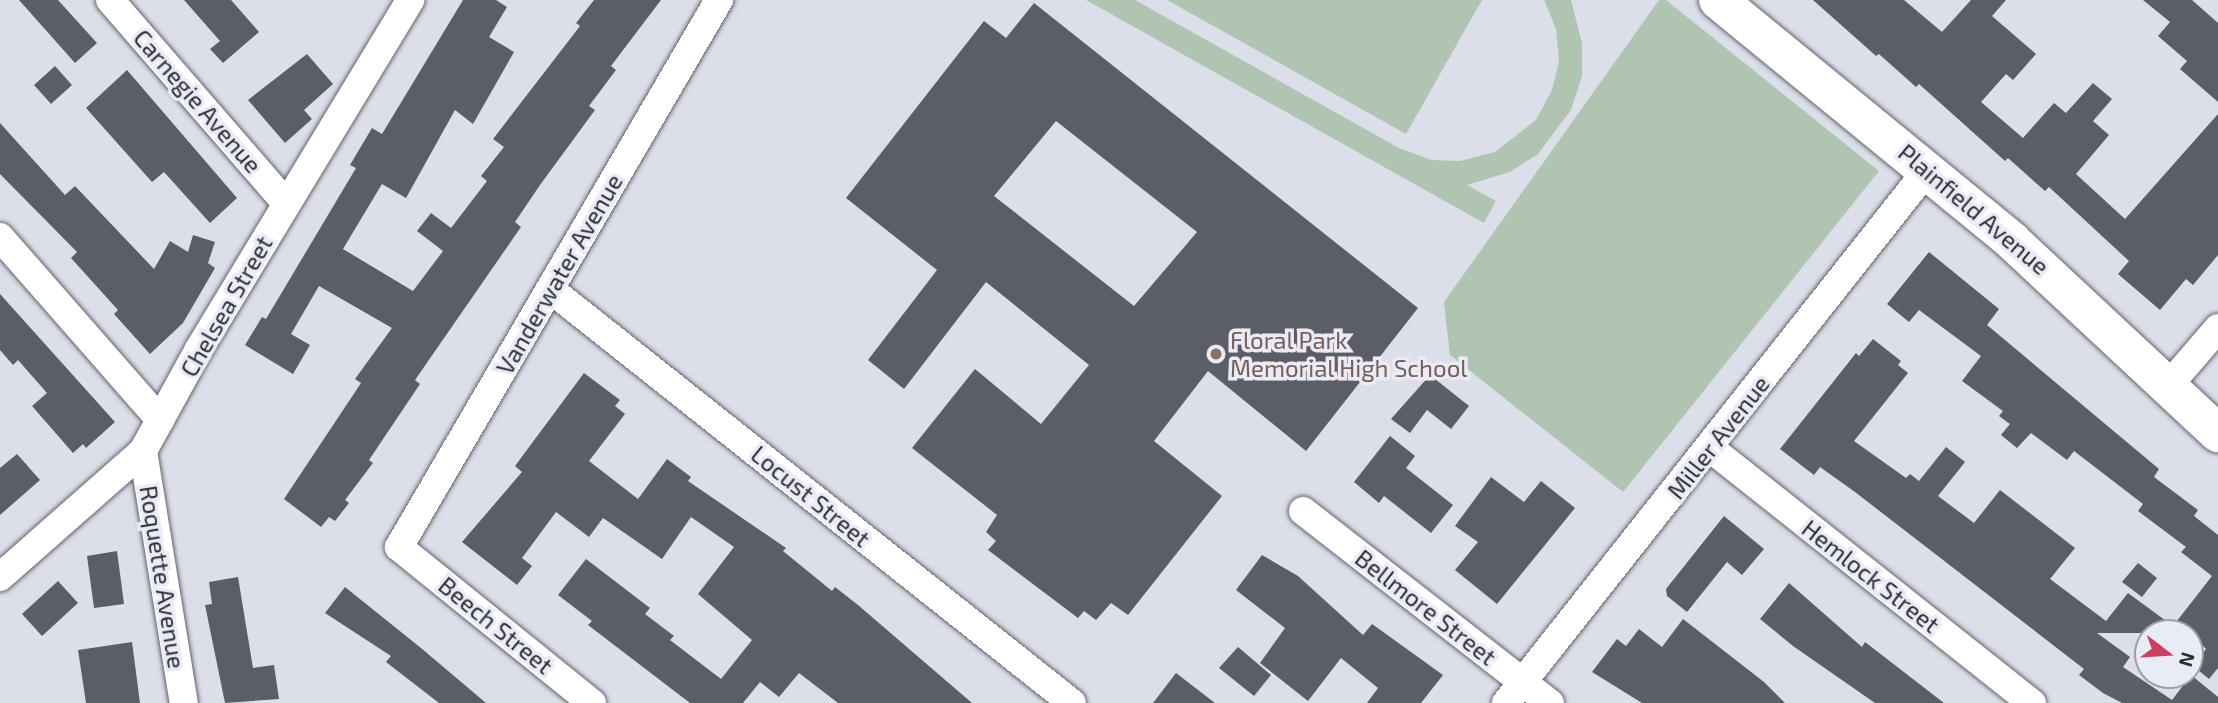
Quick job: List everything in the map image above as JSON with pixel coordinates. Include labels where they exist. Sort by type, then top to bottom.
[{"type":"main road","name":"Plainfield Avenue","points":[[1718,0],[1928,169],[2169,385],[2218,433]]},
{"type":"street","name":"Carnegie Avenue","points":[[110,0],[286,202]]},
{"type":"street","name":"Chelsea Street","points":[[0,577],[143,451],[286,202],[410,0]]},
{"type":"street","name":"Vanderwater Avenue","points":[[399,547],[719,0]]},
{"type":"street","name":"Miller Avenue","points":[[1515,692],[1928,169]]},
{"type":"street","points":[[0,237],[160,420]]},
{"type":"street","name":"Locust Street","points":[[551,289],[1072,703]]},
{"type":"street","points":[[2169,385],[2218,328]]},
{"type":"street","name":"Hemlock Street","points":[[1710,448],[2032,703]]},
{"type":"street","name":"Roquette Avenue","points":[[143,451],[184,703]]},
{"type":"street","name":"Bellmore Street","points":[[1303,511],[1515,692],[1550,703]]},
{"type":"street","name":"Beech Street","points":[[399,547],[592,703]]},
{"type":"green space","points":[[1086,0],[1135,0],[1399,148],[1432,160],[1460,161],[1495,152],[1536,120],[1552,90],[1559,62],[1556,29],[1544,0],[1571,0],[1582,43],[1582,76],[1571,110],[1538,154],[1510,172],[1467,185],[1496,201],[1484,223]]},
{"type":"green space","points":[[1167,0],[1482,0],[1406,134]]},
{"type":"green space","points":[[1659,0],[1666,0],[1879,171],[1623,492],[1450,355],[1444,302]]},
{"type":"building","points":[[19,0],[58,0],[97,43],[75,63]]},
{"type":"building","points":[[184,0],[231,0],[259,32],[223,63],[210,49],[220,41]]},
{"type":"building","points":[[463,0],[496,0],[507,7],[489,37],[514,52],[473,124],[455,110],[406,198],[382,184],[343,249],[413,291],[443,251],[417,231],[431,213],[451,228],[487,181],[481,176],[504,147],[493,139],[580,26],[576,23],[594,0],[661,0],[611,66],[616,70],[589,106],[595,110],[515,222],[521,227],[415,380],[420,384],[369,460],[373,463],[345,500],[349,503],[335,521],[329,517],[321,527],[284,499],[361,383],[355,379],[392,328],[319,286],[291,334],[310,345],[293,374],[245,345],[262,317],[266,319],[356,168],[350,165],[372,128],[382,134]]},
{"type":"building","points":[[1813,0],[1904,0],[1942,32],[1971,0],[2006,0],[1992,16],[2036,54],[2013,80],[2006,74],[1981,102],[2023,138],[2054,103],[2066,113],[2093,83],[2112,99],[2093,121],[2109,135],[2076,174],[2125,219],[2218,114],[2218,255],[2193,285],[2186,279],[2160,310],[2118,274],[2129,261],[2049,187],[2045,191],[2008,158],[2005,161],[1919,84],[1916,87],[1879,54],[1876,56]]},
{"type":"building","points":[[2143,0],[2192,0],[2218,23],[2218,102],[2180,69],[2187,61],[2158,36],[2170,22]]},
{"type":"building","name":"Floral Park Memorial High School","points":[[1034,3],[1418,308],[1306,451],[1208,371],[1154,441],[1222,496],[1128,615],[1111,603],[1096,620],[1084,611],[1078,618],[988,550],[996,541],[986,532],[997,515],[912,448],[975,369],[1041,424],[1089,365],[986,282],[904,389],[868,360],[937,270],[846,198],[984,21],[1006,38]],"holes":[[[1056,121],[1197,232],[1134,306],[994,196]]]},
{"type":"building","points":[[307,54],[333,84],[304,110],[312,119],[285,143],[248,100]]},
{"type":"building","points":[[55,66],[72,85],[51,104],[34,85]]},
{"type":"building","points":[[127,70],[237,198],[210,223],[164,172],[152,182],[86,108]]},
{"type":"building","points":[[0,123],[65,195],[75,186],[154,269],[170,241],[188,252],[193,235],[215,242],[208,263],[215,268],[183,323],[150,354],[114,314],[118,310],[71,258],[77,252],[0,174]]},
{"type":"building","points":[[1929,252],[1999,309],[1987,325],[2159,469],[2154,477],[2198,510],[2194,516],[2218,535],[2218,668],[2209,679],[2204,675],[2204,619],[2178,619],[2212,576],[2181,552],[2186,547],[2138,511],[2143,504],[2074,451],[2067,460],[2031,433],[2017,448],[2001,435],[2010,424],[1999,416],[2003,411],[1962,381],[1981,356],[1919,310],[1909,322],[1887,304]]},
{"type":"building","points":[[0,294],[115,422],[86,448],[83,444],[73,453],[32,406],[47,393],[18,360],[13,365],[0,350]]},
{"type":"building","points":[[1873,339],[1901,361],[1898,365],[1908,373],[1854,441],[1906,478],[1910,474],[1919,481],[1946,447],[1965,462],[1938,496],[1974,523],[2000,490],[2075,548],[2050,579],[2106,621],[2128,593],[2163,619],[2134,619],[2134,633],[2097,633],[2130,657],[2123,667],[2134,674],[2134,689],[2156,689],[2172,700],[2180,689],[2204,689],[2204,686],[2218,697],[2218,703],[2122,703],[2103,693],[2079,675],[2084,669],[1855,492],[1820,467],[1814,475],[1780,449],[1856,353],[1859,356]]},
{"type":"building","points":[[584,373],[620,400],[615,406],[625,414],[589,461],[638,499],[667,459],[691,477],[688,481],[786,548],[783,551],[832,591],[835,587],[858,605],[972,703],[838,703],[799,673],[779,697],[760,682],[743,703],[690,703],[588,625],[592,621],[558,595],[586,559],[650,608],[645,614],[674,636],[670,640],[721,679],[752,640],[698,594],[734,547],[691,517],[662,559],[603,518],[589,537],[556,512],[522,558],[532,566],[517,585],[462,542],[522,472],[515,466]]},
{"type":"building","points":[[1430,375],[1469,406],[1451,429],[1427,410],[1410,433],[1391,419]]},
{"type":"building","points":[[1390,436],[1415,456],[1406,468],[1453,505],[1431,533],[1384,496],[1379,503],[1354,482]]},
{"type":"building","points":[[17,454],[40,480],[0,515],[0,468]]},
{"type":"building","points":[[1491,477],[1524,502],[1541,481],[1575,508],[1497,604],[1455,570],[1478,542],[1455,526]]},
{"type":"building","points":[[1724,516],[1764,549],[1742,575],[1727,562],[1687,612],[1667,596],[1666,589]]},
{"type":"building","points":[[117,551],[124,604],[94,608],[87,556]]},
{"type":"building","points":[[1262,555],[1298,576],[1363,635],[1372,624],[1443,675],[1421,703],[1367,703],[1378,688],[1341,658],[1308,701],[1260,663],[1285,628],[1236,590]]},
{"type":"building","points":[[2138,563],[2157,578],[2142,597],[2122,582]]},
{"type":"building","points":[[238,577],[253,668],[274,665],[279,699],[225,703],[205,605],[212,604],[209,582]]},
{"type":"building","points":[[58,581],[78,603],[42,636],[22,614]]},
{"type":"building","points":[[1789,583],[1862,647],[1865,642],[1944,703],[1875,703],[1793,646],[1760,619]]},
{"type":"building","points":[[345,587],[486,703],[439,703],[386,662],[391,656],[325,613]]},
{"type":"building","points":[[1683,619],[1764,682],[1785,703],[1642,703],[1592,672],[1617,639],[1626,646],[1639,629],[1662,647]]},
{"type":"building","points":[[132,642],[140,703],[86,703],[78,650]]},
{"type":"building","points":[[1238,647],[1271,675],[1254,696],[1219,668]]},
{"type":"building","points":[[1176,673],[1215,703],[1153,703]]},
{"type":"place","name":"Floral Park Memorial High School","points":[[1216,354]]}]
